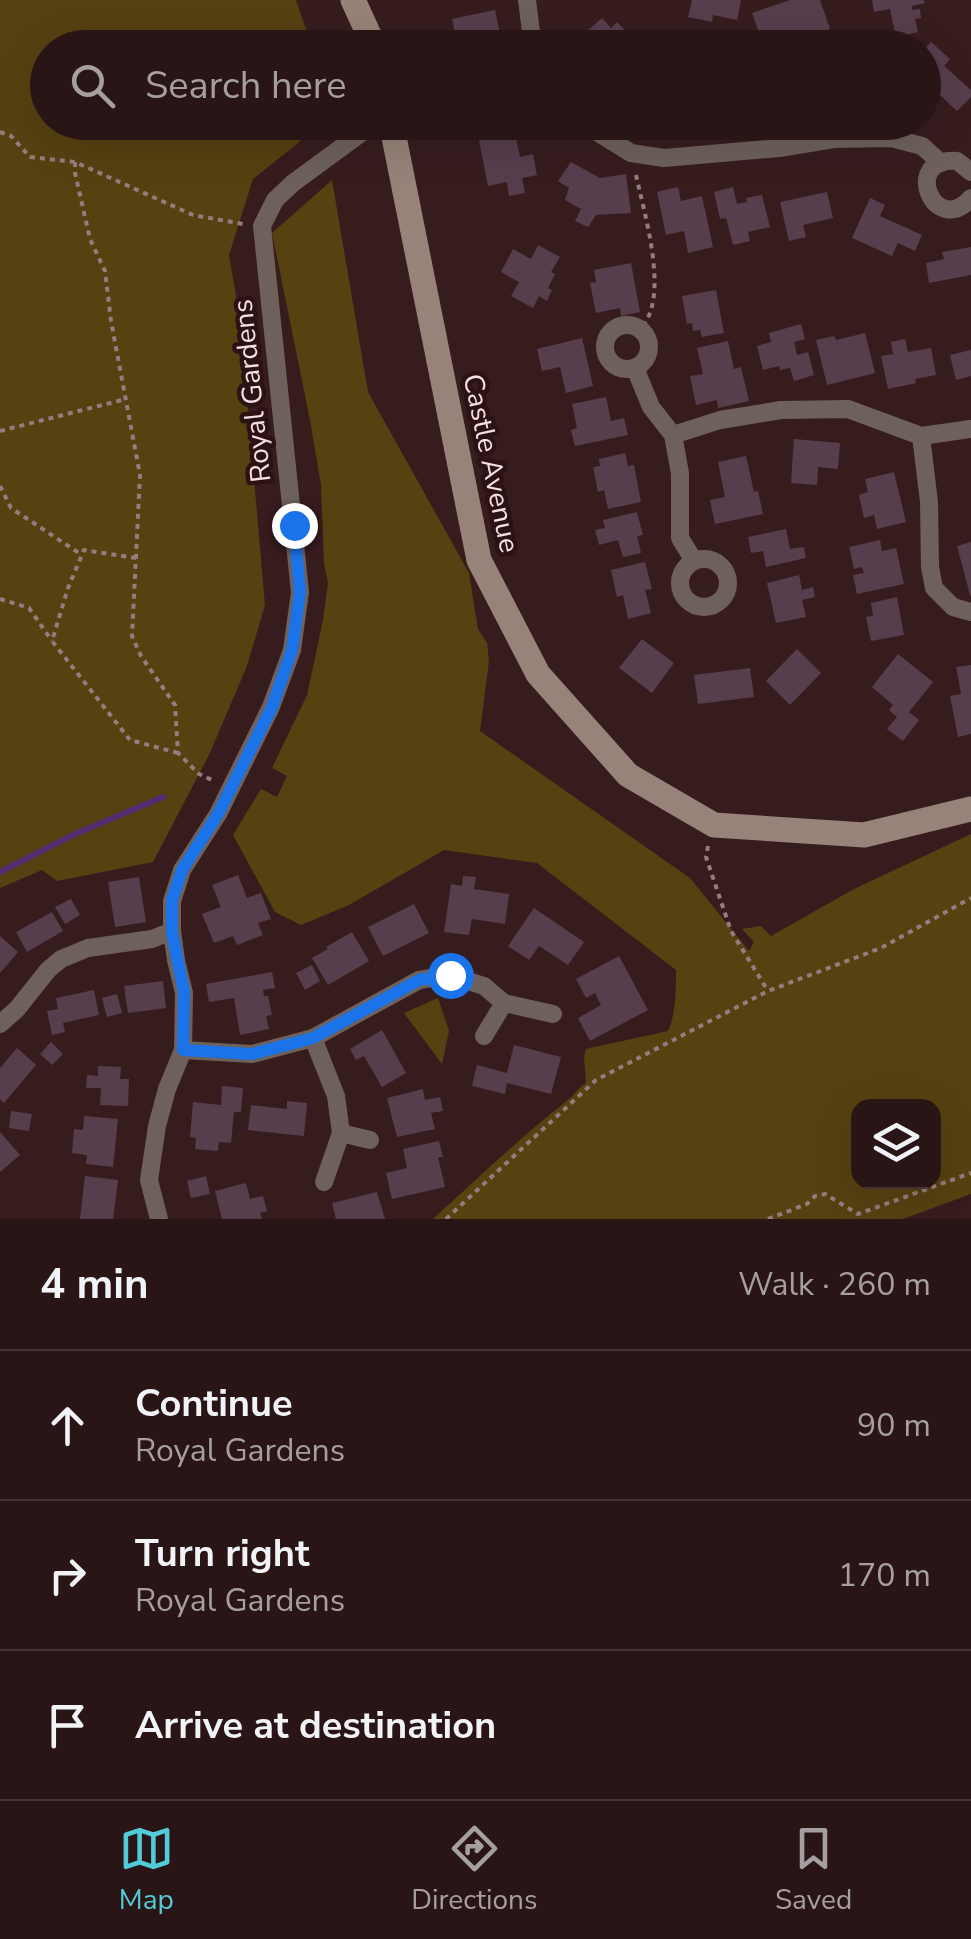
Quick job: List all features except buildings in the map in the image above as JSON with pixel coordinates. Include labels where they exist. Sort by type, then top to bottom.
[{"type":"street","points":[[353,0],[367,30]]},
{"type":"street","points":[[527,0],[531,30]]},
{"type":"street","points":[[262,226],[275,200],[293,182],[351,140]]},
{"type":"street","name":"Castle Avenue","points":[[394,140],[479,560],[538,674],[628,776],[714,825],[864,836],[971,809]]},
{"type":"street","points":[[610,140],[631,153],[664,158],[828,140]]},
{"type":"street","points":[[899,140],[922,146],[941,163]]},
{"type":"street","points":[[971,172],[958,162],[941,163],[934,167],[926,188],[934,202],[948,209],[963,206],[971,198]]},
{"type":"street","name":"Royal Gardens","points":[[159,1219],[150,1180],[157,1126],[183,1050],[184,992],[172,932],[172,900],[182,870],[218,814],[272,707],[292,650],[300,592],[262,226]]},
{"type":"street","points":[[627,325],[640,329],[648,340],[646,360],[628,370],[615,366],[606,355],[606,341],[614,330],[627,325]]},
{"type":"street","points":[[636,368],[650,408],[673,435],[680,473],[680,538],[694,562]]},
{"type":"street","points":[[673,435],[720,420],[781,410],[848,409],[921,436],[971,429]]},
{"type":"street","points":[[921,436],[934,588],[953,606],[971,612]]},
{"type":"street","points":[[0,1024],[61,959],[88,948],[152,939],[172,932]]},
{"type":"street","points":[[183,1050],[252,1054],[313,1038],[419,980],[450,975],[484,986],[504,1003],[553,1014]]},
{"type":"street","points":[[484,1036],[504,1003]]},
{"type":"street","points":[[313,1038],[336,1096],[340,1133],[324,1182]]},
{"type":"street","points":[[340,1133],[370,1140]]},
{"type":"path","points":[[0,132],[11,136],[30,157],[75,162],[193,216],[262,226]]},
{"type":"path","points":[[631,153],[654,253],[654,298],[649,320],[640,329]]},
{"type":"path","points":[[75,162],[90,238],[104,272],[140,475],[132,636],[175,705],[178,753]]},
{"type":"path","points":[[0,431],[126,399]]},
{"type":"path","points":[[0,486],[11,508],[82,555]]},
{"type":"path","points":[[52,641],[84,550],[136,558]]},
{"type":"path","points":[[0,599],[29,608],[130,740],[178,753],[200,774],[230,789]]},
{"type":"path","points":[[714,825],[706,857],[731,931],[768,991]]},
{"type":"path","points":[[446,1219],[596,1080],[768,991],[881,948],[971,898]]},
{"type":"path","points":[[768,1219],[825,1194],[858,1214],[971,1174]]},
{"type":"shaded area","points":[[0,0],[296,0],[306,30],[30,30],[30,140],[302,140],[253,179],[229,255],[240,318],[265,605],[247,666],[209,755],[153,862],[57,881],[42,870],[0,888]]},
{"type":"shaded area","points":[[332,180],[368,392],[469,573],[478,629],[487,643],[489,661],[480,731],[690,878],[749,951],[754,942],[742,929],[761,926],[771,936],[854,889],[971,834],[971,1194],[903,1219],[433,1219],[586,1083],[586,1049],[668,1031],[674,1009],[676,970],[537,863],[444,850],[349,905],[301,925],[275,912],[233,835],[261,789],[277,797],[287,776],[272,768],[307,695],[323,620],[328,583],[321,485],[272,233]]},
{"type":"shaded area","points":[[438,998],[449,1031],[442,1064],[404,1013]]},
{"type":"waterway","points":[[0,872],[75,834],[163,797]]},
{"type":"route","points":[[294,525],[300,592],[292,650],[272,707],[218,814],[182,870],[172,900],[172,932],[184,992],[183,1050],[252,1054],[313,1038],[419,980],[450,975]]}]
